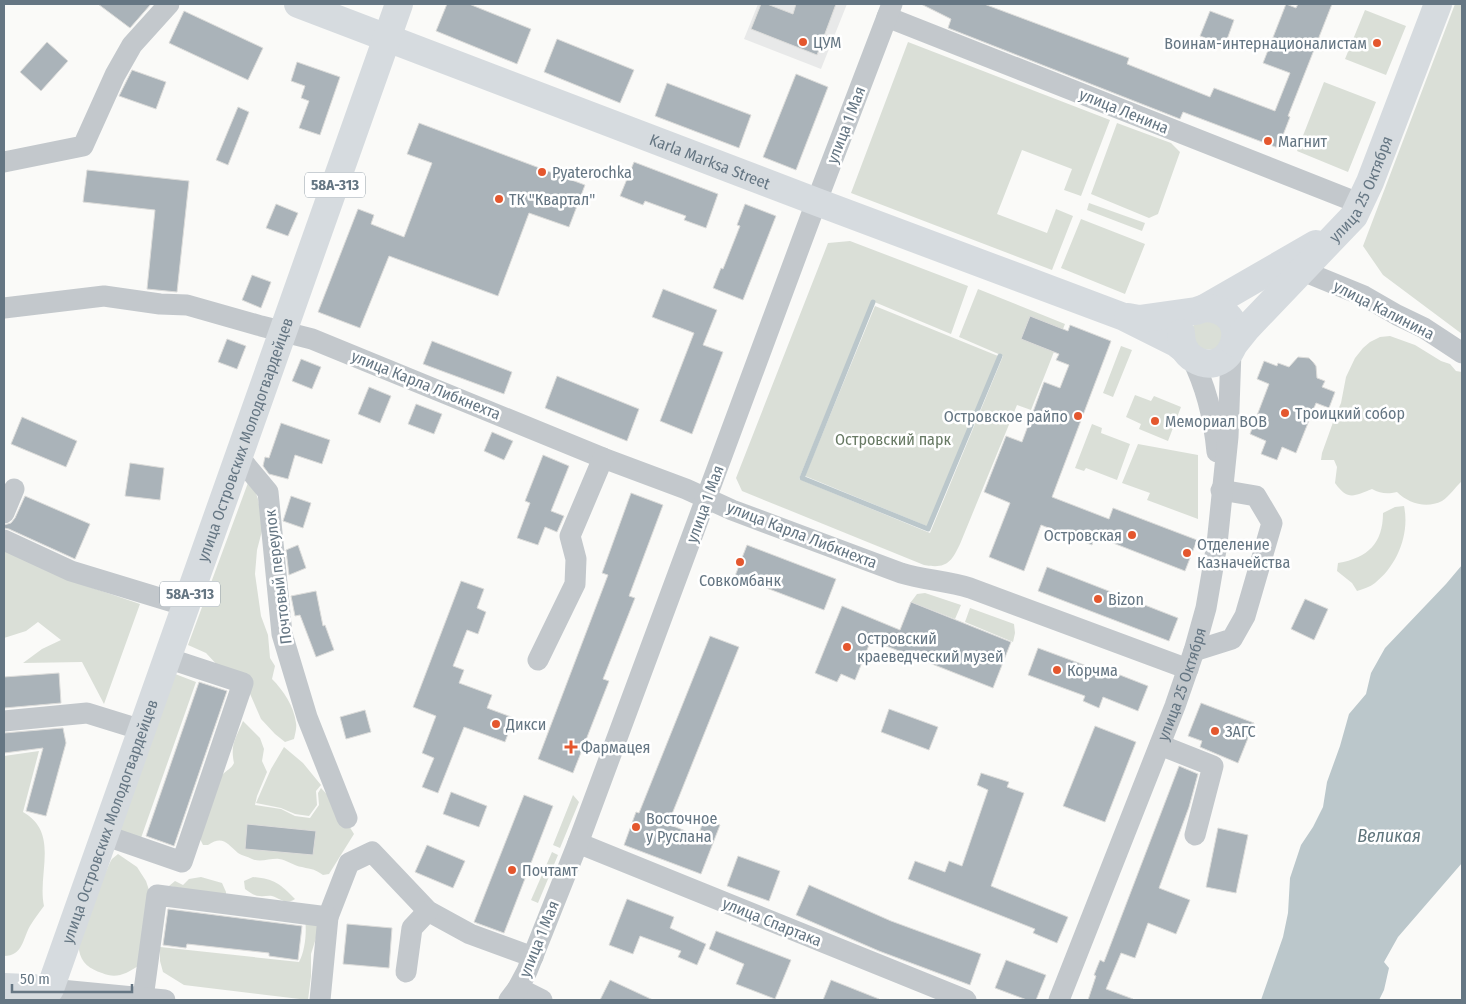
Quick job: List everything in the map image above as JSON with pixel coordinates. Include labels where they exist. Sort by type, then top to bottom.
[{"type":"main road","name":"Karla Marksa Street","points":[[298,4],[1124,317]]},
{"type":"main road","name":"улица Островских Молодогвардейцев","points":[[49,994],[399,4]]},
{"type":"main road","name":"улица 25 Октября","points":[[1233,347],[1247,328],[1354,216],[1438,4]]},
{"type":"main road","points":[[1188,353],[1181,342],[1181,332],[1183,324],[1189,316],[1344,228]]},
{"type":"main road","points":[[1214,308],[1229,317],[1234,325],[1236,334],[1233,347],[1224,358],[1216,362],[1199,362],[1176,343],[1124,317],[1139,319],[1214,308]]},
{"type":"main road","points":[[4,987],[49,994]]},
{"type":"street","points":[[4,162],[83,146],[115,75],[132,45],[169,4]]},
{"type":"street","name":"улица Ленина","points":[[890,11],[1360,204]]},
{"type":"street","name":"улица 1 Мая","points":[[513,994],[533,957],[578,843],[890,11]]},
{"type":"street","name":"улица Калинина","points":[[1303,270],[1364,296],[1397,316],[1424,328],[1462,353]]},
{"type":"street","name":"улица Карла Либкнехта","points":[[4,308],[104,296],[160,304],[187,305],[283,332],[312,338],[603,458],[686,489],[732,510],[901,573],[970,588],[1191,660]]},
{"type":"street","name":"улица 25 Октября","points":[[1059,1000],[1160,745],[1191,660],[1206,608],[1214,562],[1228,437],[1233,347]]},
{"type":"street","points":[[1188,353],[1199,373],[1212,417],[1221,490],[1256,496],[1272,523],[1245,616],[1232,639],[1191,660]]},
{"type":"street","name":"Почтовый переулок","points":[[238,457],[268,492],[282,634],[306,717],[347,818]]},
{"type":"street","points":[[538,660],[575,584],[576,560],[570,536],[603,458]]},
{"type":"street","points":[[4,513],[14,489]]},
{"type":"street","points":[[4,540],[71,571],[186,606]]},
{"type":"street","points":[[104,835],[182,862],[243,683],[167,658]]},
{"type":"street","points":[[4,721],[87,713],[142,730]]},
{"type":"street","points":[[1160,745],[1213,766],[1195,835]]},
{"type":"street","name":"улица Спартака","points":[[578,843],[966,1000]]},
{"type":"street","points":[[320,1000],[328,918],[349,863],[372,852],[428,911],[470,934],[533,957]]},
{"type":"street","points":[[143,998],[157,895],[328,918]]},
{"type":"street","points":[[406,972],[412,928],[428,911]]},
{"type":"street","points":[[49,994],[165,1000]]},
{"type":"street","points":[[513,994],[551,999]]},
{"type":"shaded area","name":"ЦУМ","points":[[758,4],[847,4],[821,69],[744,39]]},
{"type":"green space","points":[[1455,4],[1462,4],[1462,334],[1383,275],[1363,246]]},
{"type":"green space","points":[[1365,10],[1406,26],[1386,75],[1345,59]]},
{"type":"green space","points":[[908,42],[1110,120],[1081,196],[1064,190],[1072,169],[1022,150],[997,214],[1047,233],[1056,209],[1073,216],[1052,270],[851,193]]},
{"type":"green space","points":[[1324,82],[1376,102],[1348,172],[1297,151]]},
{"type":"green space","points":[[1117,123],[1171,143],[1180,152],[1158,214],[1149,218],[1091,194]]},
{"type":"green space","points":[[1089,203],[1145,223],[1142,231],[1087,210]]},
{"type":"green space","points":[[1081,219],[1145,244],[1125,294],[1061,268]]},
{"type":"green space","points":[[850,241],[968,286],[951,334],[872,301],[799,479],[930,533],[1003,356],[959,337],[978,289],[1065,324],[1031,410],[1017,405],[960,544],[954,556],[943,565],[924,565],[742,491],[736,478],[828,243]]},
{"type":"green space","name":"Островский парк","points":[[875,306],[998,356],[929,527],[805,476]]},
{"type":"green space","points":[[1206,318],[1225,329],[1218,350],[1196,349],[1192,327]]},
{"type":"green space","points":[[1390,336],[1415,345],[1441,361],[1450,364],[1456,371],[1462,372],[1462,481],[1445,499],[1430,505],[1412,502],[1397,492],[1384,493],[1372,489],[1356,495],[1348,495],[1335,483],[1337,467],[1334,460],[1321,460],[1341,403],[1346,377],[1355,358],[1370,342],[1380,337]]},
{"type":"green space","points":[[1121,346],[1132,350],[1113,397],[1103,393]]},
{"type":"green space","name":"Мемориал ВОВ","points":[[1135,395],[1151,401],[1154,396],[1181,407],[1168,441],[1139,429],[1141,424],[1126,417]]},
{"type":"green space","points":[[1092,424],[1102,428],[1101,433],[1130,444],[1117,480],[1086,468],[1084,471],[1075,468]]},
{"type":"green space","points":[[1138,444],[1198,455],[1198,519],[1147,500],[1150,493],[1122,483]]},
{"type":"green space","points":[[249,480],[252,482],[258,499],[263,527],[257,550],[255,574],[261,616],[268,635],[270,658],[275,666],[272,679],[280,688],[293,710],[296,723],[294,739],[285,742],[261,719],[244,680],[220,668],[206,653],[188,645]]},
{"type":"green space","points":[[1404,506],[1405,527],[1400,549],[1395,559],[1390,568],[1375,583],[1357,591],[1352,583],[1337,571],[1338,563],[1358,557],[1372,547],[1380,533],[1383,513],[1395,507]]},
{"type":"green space","points":[[4,545],[75,582],[140,604],[104,704],[82,662],[23,663],[42,649],[61,640],[38,622],[26,631],[4,638]]},
{"type":"green space","points":[[925,593],[961,605],[955,619],[911,602],[917,594]]},
{"type":"green space","points":[[970,608],[1014,624],[1013,642],[965,622]]},
{"type":"green space","points":[[170,672],[196,682],[141,838],[114,829]]},
{"type":"green space","points":[[243,721],[260,738],[264,749],[262,761],[267,772],[255,805],[281,809],[295,816],[310,818],[319,805],[318,793],[321,788],[335,803],[354,834],[329,874],[323,875],[315,870],[279,859],[255,860],[240,854],[221,841],[203,845],[199,837],[220,779],[234,763],[233,746]]},
{"type":"green space","points":[[284,747],[303,763],[321,785],[316,791],[317,805],[309,816],[256,803],[271,769]]},
{"type":"green space","points":[[39,751],[23,812],[34,821],[41,831],[44,843],[44,906],[30,926],[19,950],[4,956],[4,756]]},
{"type":"green space","points":[[573,795],[579,802],[560,848],[553,845]]},
{"type":"green space","points":[[552,852],[558,855],[538,903],[531,900]]},
{"type":"green space","points":[[118,854],[137,867],[146,881],[150,893],[138,966],[125,973],[112,976],[90,967],[82,959],[79,950],[87,920],[104,876],[112,859]]},
{"type":"green space","points":[[201,877],[222,883],[226,896],[169,886],[175,881],[183,885],[189,879]]},
{"type":"green space","points":[[253,877],[277,883],[295,899],[284,901],[272,896],[252,894],[245,889],[244,881]]},
{"type":"green space","points":[[305,919],[322,919],[311,954],[308,1000],[184,985],[163,972],[160,961],[160,947],[299,962],[305,941]]},
{"type":"water","name":"Великая","points":[[1462,565],[1462,863],[1398,937],[1384,962],[1389,968],[1384,990],[1379,1000],[1261,1000],[1283,937],[1288,913],[1290,878],[1301,845],[1323,807],[1327,782],[1349,714],[1366,694],[1371,673],[1385,648]]},
{"type":"building","points":[[98,4],[151,4],[130,28]]},
{"type":"building","points":[[447,4],[469,4],[531,29],[517,64],[436,31]]},
{"type":"building","name":"ЦУМ","points":[[761,4],[767,4],[793,14],[796,4],[836,4],[817,55],[751,29]]},
{"type":"building","points":[[921,4],[984,4],[1129,58],[1127,64],[1210,97],[1214,88],[1275,111],[1290,73],[1263,63],[1286,4],[1296,8],[1298,4],[1332,4],[1288,116],[1290,117],[1278,148],[1183,112],[1180,119],[948,28],[951,19]]},
{"type":"building","points":[[184,11],[263,48],[248,80],[169,43]]},
{"type":"building","points":[[1210,11],[1234,20],[1225,45],[1200,36]]},
{"type":"building","points":[[557,39],[634,70],[620,103],[544,72]]},
{"type":"building","points":[[47,42],[68,61],[41,91],[20,72]]},
{"type":"building","points":[[297,62],[340,77],[320,135],[299,128],[309,101],[301,98],[305,86],[291,81]]},
{"type":"building","points":[[132,70],[166,82],[156,109],[119,96]]},
{"type":"building","points":[[796,74],[828,87],[796,170],[763,157]]},
{"type":"building","points":[[667,83],[751,115],[739,148],[655,116]]},
{"type":"building","points":[[238,107],[249,112],[228,165],[216,160]]},
{"type":"building","name":"ТК \"Квартал\"","points":[[419,123],[585,185],[569,227],[529,213],[498,296],[389,256],[360,328],[318,312],[358,209],[374,215],[371,224],[404,237],[432,163],[407,154]]},
{"type":"building","points":[[634,162],[718,194],[706,228],[684,220],[686,216],[645,201],[643,205],[620,196]]},
{"type":"building","points":[[87,170],[189,181],[177,292],[147,289],[155,210],[83,202]]},
{"type":"building","points":[[276,204],[298,213],[288,236],[266,228]]},
{"type":"building","points":[[745,204],[776,216],[743,300],[713,288],[721,268],[723,269],[740,226],[737,225]]},
{"type":"building","points":[[252,275],[271,282],[261,308],[242,300]]},
{"type":"building","points":[[663,289],[717,310],[703,345],[723,352],[692,434],[660,421],[694,333],[652,317]]},
{"type":"building","points":[[1030,316],[1068,331],[1070,325],[1111,341],[1052,497],[1109,519],[1113,508],[1197,540],[1185,571],[1095,536],[1092,545],[1041,525],[1024,571],[989,557],[1010,503],[984,492],[1006,436],[1022,442],[1044,382],[1060,388],[1069,365],[1056,360],[1059,354],[1021,339]]},
{"type":"building","points":[[227,339],[246,346],[237,369],[218,362]]},
{"type":"building","points":[[432,341],[512,372],[504,394],[423,364]]},
{"type":"building","name":"Троицкий собор","points":[[1298,357],[1309,358],[1316,366],[1317,378],[1325,381],[1322,387],[1335,392],[1329,408],[1316,403],[1296,453],[1282,447],[1277,460],[1261,454],[1266,441],[1250,434],[1269,384],[1257,379],[1264,361],[1277,366],[1278,363],[1289,367]]},
{"type":"building","points":[[301,359],[321,367],[312,389],[292,381]]},
{"type":"building","points":[[557,376],[639,409],[627,441],[545,408]]},
{"type":"building","points":[[369,387],[391,396],[380,423],[358,414]]},
{"type":"building","points":[[416,404],[442,414],[434,434],[408,424]]},
{"type":"building","points":[[22,417],[77,441],[66,467],[11,444]]},
{"type":"building","points":[[281,423],[330,440],[322,464],[295,455],[288,479],[269,474],[263,466],[265,457],[269,458]]},
{"type":"building","points":[[492,432],[513,441],[504,460],[484,451]]},
{"type":"building","points":[[543,455],[569,466],[551,511],[564,516],[557,532],[545,527],[538,545],[517,538],[530,503],[525,501]]},
{"type":"building","points":[[130,463],[164,468],[160,500],[125,496]]},
{"type":"building","points":[[631,493],[663,505],[629,596],[635,598],[603,679],[609,681],[573,773],[538,759],[608,575],[602,573]]},
{"type":"building","points":[[25,496],[90,524],[75,559],[4,528],[4,525],[11,523],[15,518]]},
{"type":"building","points":[[291,496],[311,503],[303,528],[283,521]]},
{"type":"building","points":[[298,545],[306,568],[289,575],[286,550]]},
{"type":"building","points":[[747,545],[836,579],[824,610],[735,576]]},
{"type":"building","points":[[1047,567],[1178,618],[1169,641],[1038,591]]},
{"type":"building","points":[[461,581],[484,589],[477,608],[486,612],[478,634],[467,630],[453,666],[464,670],[459,683],[492,695],[487,708],[514,718],[505,742],[464,727],[438,793],[422,787],[434,758],[422,753],[436,716],[413,707]]},
{"type":"building","points":[[316,591],[323,626],[325,625],[334,650],[316,657],[300,615],[295,616],[291,596]]},
{"type":"building","points":[[1305,599],[1328,609],[1314,640],[1291,629]]},
{"type":"building","points":[[911,602],[1011,642],[993,688],[871,640],[855,680],[841,674],[837,682],[815,673],[842,606],[900,630]]},
{"type":"building","points":[[710,636],[739,647],[668,824],[698,836],[704,819],[720,825],[701,874],[624,845],[636,812],[639,813]]},
{"type":"building","points":[[1038,648],[1095,669],[1097,666],[1148,686],[1138,711],[1103,697],[1099,708],[1083,701],[1085,696],[1028,675]]},
{"type":"building","points":[[59,673],[61,703],[4,708],[4,677]]},
{"type":"building","points":[[199,682],[227,691],[174,846],[146,836]]},
{"type":"building","points":[[1201,703],[1254,723],[1238,763],[1200,747],[1202,741],[1188,736]]},
{"type":"building","points":[[889,709],[938,727],[929,750],[881,732]]},
{"type":"building","points":[[365,710],[371,732],[346,739],[340,717]]},
{"type":"building","points":[[1095,726],[1136,742],[1105,822],[1063,806]]},
{"type":"building","points":[[63,728],[66,743],[46,816],[26,811],[43,748],[4,753],[4,733]]},
{"type":"building","points":[[1179,766],[1198,774],[1189,807],[1159,888],[1190,900],[1176,934],[1148,923],[1135,958],[1121,953],[1106,989],[1132,1000],[1088,1000],[1096,976],[1094,975],[1100,960],[1104,962]]},
{"type":"building","points":[[981,773],[1009,782],[1007,787],[1024,793],[991,886],[1068,917],[1057,943],[1033,933],[1035,929],[908,879],[915,861],[945,872],[949,861],[962,866],[988,790],[977,785]]},
{"type":"building","points":[[451,792],[487,806],[479,827],[443,814]]},
{"type":"building","name":"Почтамт","points":[[524,795],[553,806],[504,933],[474,922]]},
{"type":"building","points":[[247,824],[316,831],[313,855],[245,849]]},
{"type":"building","points":[[1218,828],[1248,835],[1236,893],[1206,887]]},
{"type":"building","points":[[427,845],[465,861],[453,888],[415,872]]},
{"type":"building","points":[[738,856],[780,871],[769,901],[727,886]]},
{"type":"building","points":[[809,885],[891,921],[981,954],[970,985],[879,951],[796,915]]},
{"type":"building","points":[[627,899],[674,917],[670,928],[706,944],[697,965],[678,957],[681,951],[640,936],[633,954],[609,945]]},
{"type":"building","points":[[168,909],[302,926],[298,960],[269,956],[269,953],[187,944],[186,948],[163,945]]},
{"type":"building","points":[[347,924],[392,928],[389,968],[343,964]]},
{"type":"building","points":[[716,931],[791,960],[775,999],[736,984],[744,964],[709,949]]},
{"type":"building","points":[[1006,960],[1046,975],[1036,1000],[1027,1000],[995,988]]},
{"type":"building","points":[[610,980],[653,1000],[600,1000]]},
{"type":"building","points":[[831,980],[879,999],[879,1000],[823,1000]]},
{"type":"waterway","points":[[873,302],[802,478],[928,529],[1000,356]]},
{"type":"place","name":"ЦУМ","points":[[803,42]]},
{"type":"place","name":"Воинам-интернационалистам","points":[[1377,43]]},
{"type":"place","name":"Магнит","points":[[1268,141]]},
{"type":"place","name":"Pyaterochka","points":[[542,172]]},
{"type":"place","name":"ТК \"Квартал\"","points":[[499,199]]},
{"type":"place","name":"Троицкий собор","points":[[1285,413]]},
{"type":"place","name":"Островское райпо","points":[[1078,416]]},
{"type":"place","name":"Мемориал ВОВ","points":[[1155,421]]},
{"type":"place","name":"Островская","points":[[1132,535]]},
{"type":"place","name":"Отделение Казначейства","points":[[1187,553]]},
{"type":"place","name":"Совкомбанк","points":[[740,562]]},
{"type":"place","name":"Bizon","points":[[1098,599]]},
{"type":"place","name":"Островский краеведческий музей","points":[[847,647]]},
{"type":"place","name":"Корчма","points":[[1057,670]]},
{"type":"place","name":"Дикси","points":[[496,724]]},
{"type":"place","name":"ЗАГС","points":[[1215,731]]},
{"type":"place","name":"Фармацея","points":[[571,747]]},
{"type":"place","name":"Восточное у Руслана","points":[[636,827]]},
{"type":"place","name":"Почтамт","points":[[512,870]]}]
